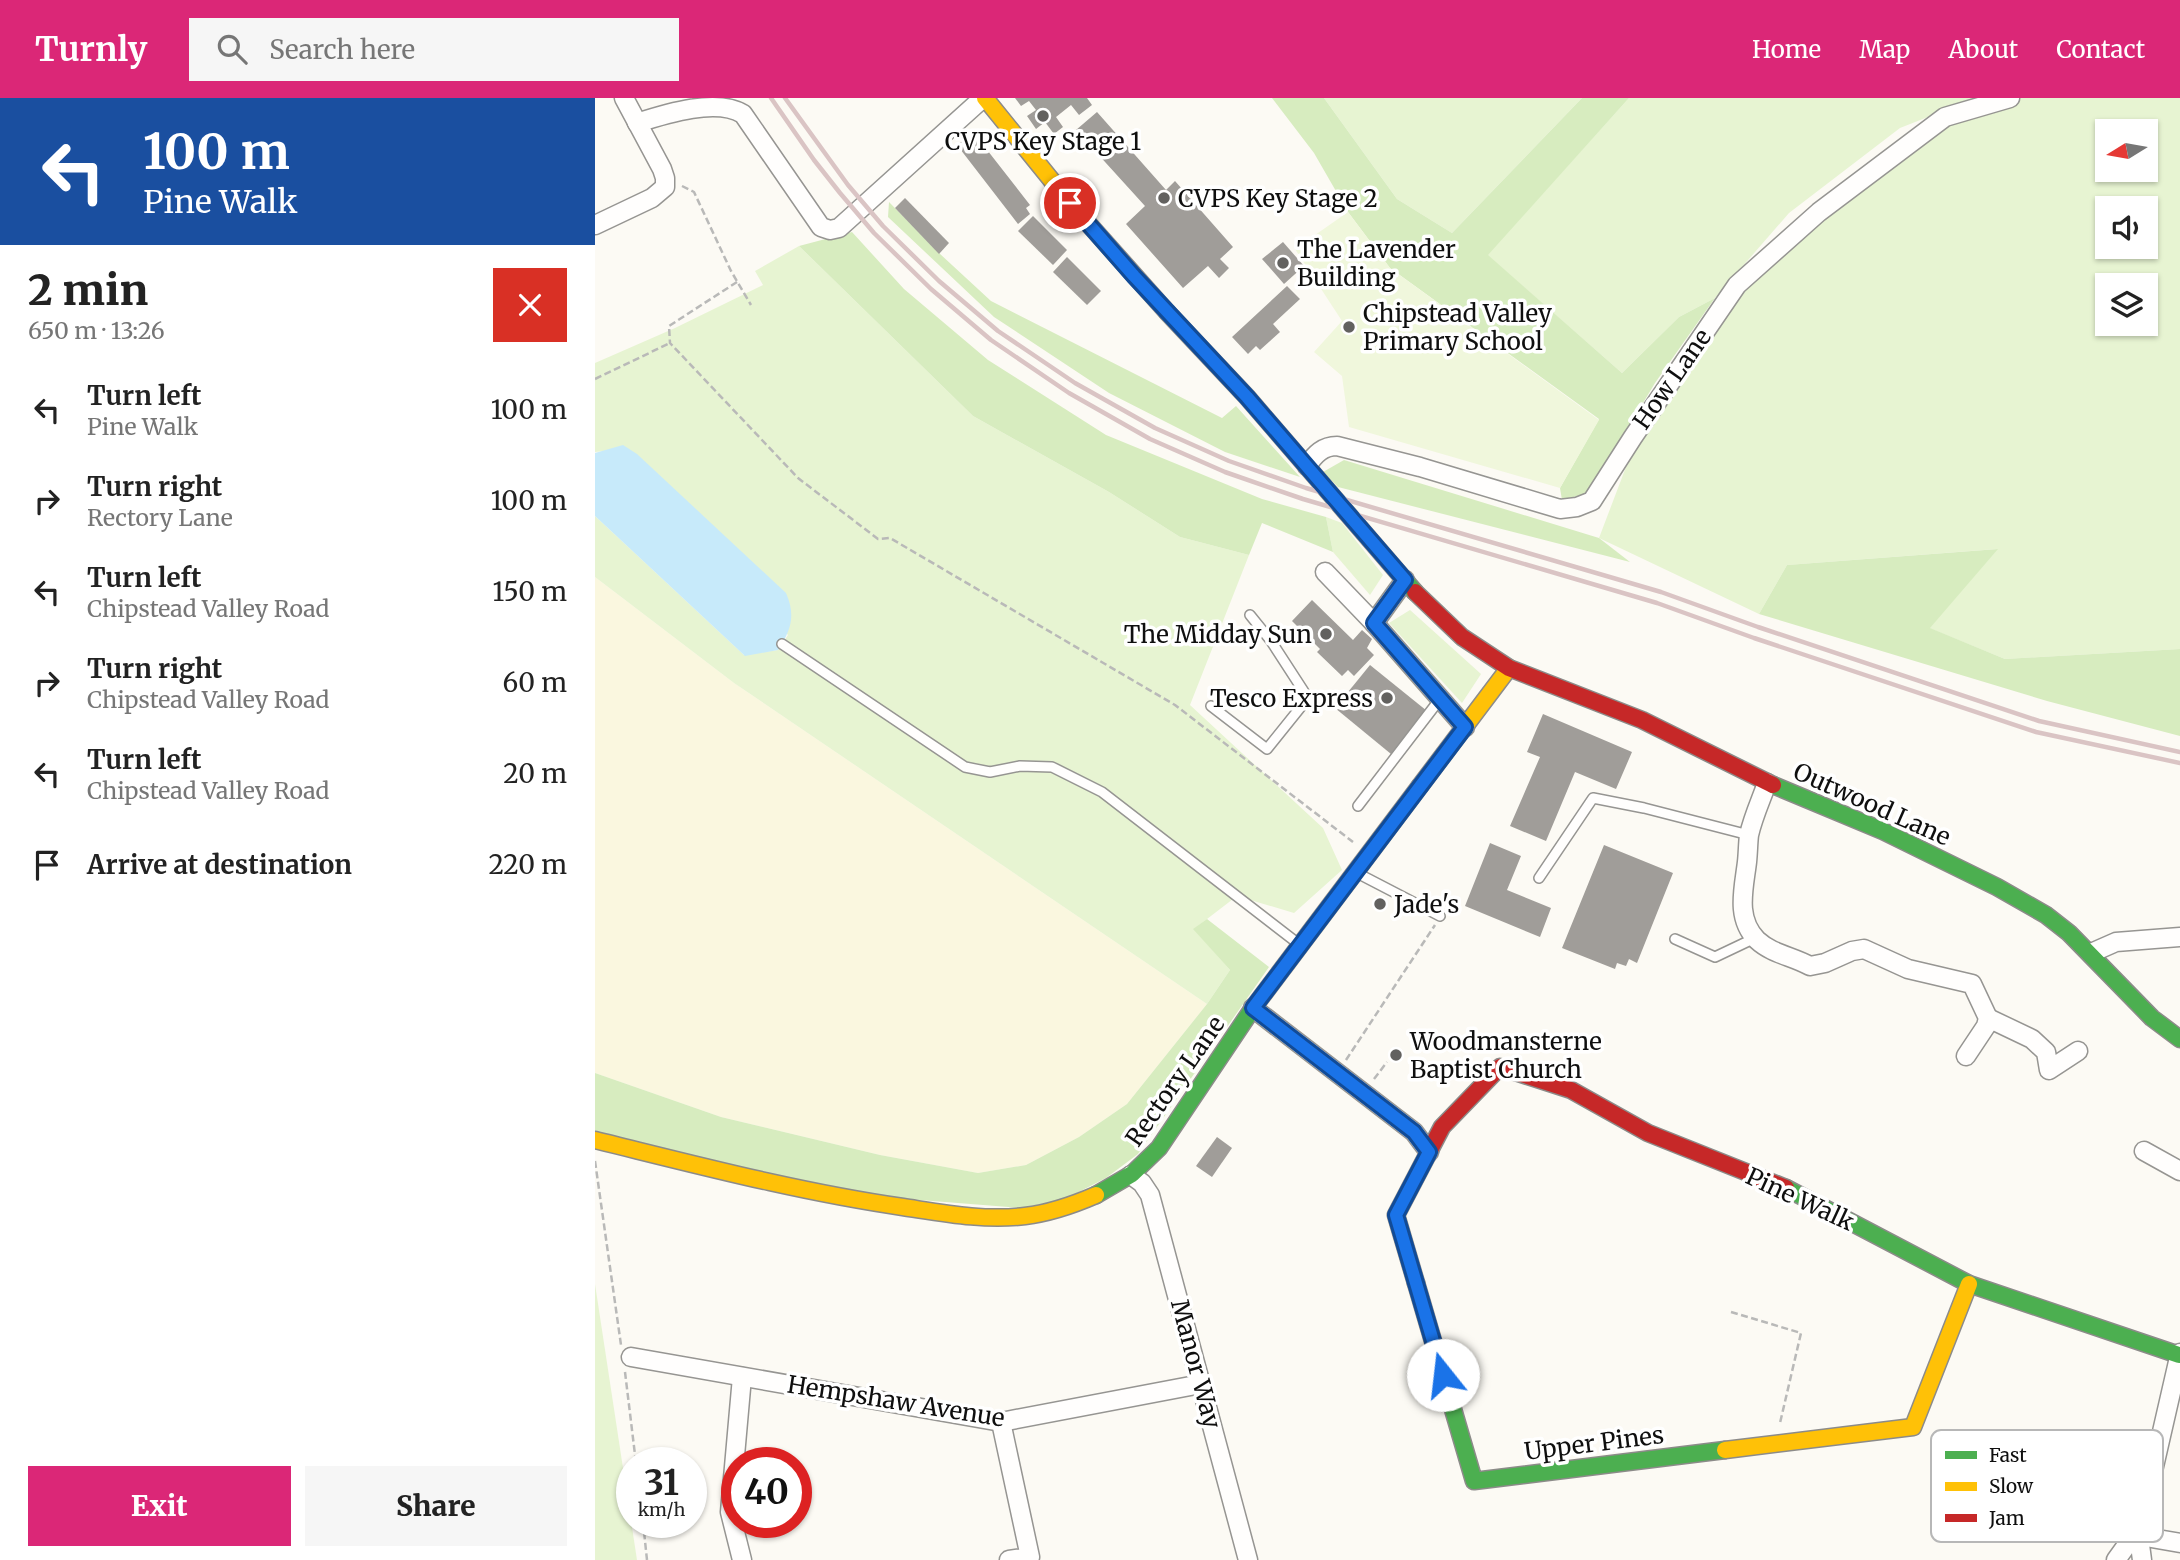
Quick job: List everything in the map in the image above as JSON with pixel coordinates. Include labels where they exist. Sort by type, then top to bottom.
[{"type":"main road","name":"Outwood Lane","points":[[984,98],[1118,258],[1307,466],[1405,580],[1455,631],[1509,668],[1642,720],[1767,783],[1952,863],[2046,915],[2091,953],[2152,1018],[2180,1039]]},
{"type":"main road","name":"Rectory Lane","points":[[595,1140],[864,1203],[937,1212],[1009,1217],[1058,1209],[1097,1193],[1131,1175],[1146,1164],[1159,1148],[1253,1008],[1509,668]]},
{"type":"main road","name":"Pine Walk","points":[[1429,1152],[1442,1127],[1500,1067],[1571,1090],[1648,1133],[1795,1192],[1969,1284],[2180,1354]]},
{"type":"main road","name":"Upper Pines","points":[[1429,1152],[1396,1215],[1474,1481],[1913,1427],[1969,1284]]},
{"type":"street","points":[[595,225],[652,198],[665,187],[662,169],[624,98]]},
{"type":"street","points":[[637,123],[705,102],[730,104],[743,114],[821,227],[830,230],[839,228],[984,98]]},
{"type":"street","name":"How Lane","points":[[1307,466],[1321,450],[1337,446],[1420,467],[1560,509],[1577,508],[1592,501],[1737,285],[1819,212],[1945,117],[2010,98]]},
{"type":"street","points":[[1325,572],[1374,623],[1465,727]]},
{"type":"street","points":[[1374,623],[1405,580]]},
{"type":"street","points":[[1767,783],[1749,835],[1743,906],[1748,928],[1755,938],[1774,952],[1797,958],[1810,966],[1864,949],[1908,969],[1947,980],[1968,982],[1975,987],[1988,1018],[1986,1026],[1966,1056]]},
{"type":"street","points":[[2091,953],[2116,942],[2180,937]]},
{"type":"street","points":[[1253,1008],[1414,1132],[1429,1152]]},
{"type":"street","points":[[1988,1018],[2032,1039],[2046,1052],[2049,1070],[2078,1051]]},
{"type":"street","points":[[1414,1132],[1442,1127]]},
{"type":"street","points":[[2144,1151],[2180,1171]]},
{"type":"street","name":"Manor Way","points":[[1131,1175],[1142,1183],[1150,1195],[1248,1560]]},
{"type":"street","points":[[2163,1430],[2180,1354]]},
{"type":"street","name":"Hempshaw Avenue","points":[[626,1358],[1001,1422],[1201,1384]]},
{"type":"street","points":[[742,1377],[730,1513],[742,1560]]},
{"type":"street","points":[[1001,1422],[1030,1557],[1009,1560]]},
{"type":"street","points":[[2116,1560],[2129,1542]]},
{"type":"street","points":[[2138,1542],[2142,1560]]},
{"type":"lane","points":[[1211,706],[1267,749],[1308,698],[1271,641],[1250,615]]},
{"type":"lane","points":[[782,644],[965,768],[990,772],[1020,766],[1052,766],[1102,792],[1300,945]]},
{"type":"lane","points":[[1358,806],[1440,699]]},
{"type":"lane","points":[[1539,878],[1593,798],[1749,835]]},
{"type":"lane","points":[[1355,872],[1440,916]]},
{"type":"lane","points":[[1675,939],[1715,957],[1755,938]]},
{"type":"path","points":[[665,187],[680,185],[694,192],[737,282],[751,305]]},
{"type":"path","points":[[737,282],[669,326],[670,344],[799,478],[879,539],[890,538],[1175,705],[1369,854]]},
{"type":"path","points":[[595,379],[670,344]]},
{"type":"path","points":[[1338,1073],[1440,916]]},
{"type":"path","points":[[1363,1092],[1387,1062]]},
{"type":"path","points":[[595,1161],[626,1358],[634,1447]]},
{"type":"path","points":[[1731,1312],[1801,1334],[1776,1444]]},
{"type":"path","points":[[645,1538],[647,1560]]},
{"type":"shaded area","points":[[595,577],[734,683],[1207,1004],[1127,1104],[1079,1137],[1026,1165],[978,1173],[880,1155],[721,1117],[595,1073]]},
{"type":"green space","points":[[1272,98],[1324,98],[1397,199],[1452,233],[1582,98],[1629,98],[1488,255],[1622,373],[1679,317],[1715,298],[1655,383],[1589,493],[1562,500],[1560,488],[1599,419],[1390,268],[1348,212],[1314,153]]},
{"type":"green space","points":[[1324,98],[1582,98],[1452,233],[1397,199]]},
{"type":"green space","points":[[1629,98],[1976,98],[1900,128],[1789,213],[1715,298],[1679,317],[1622,373],[1487,255]]},
{"type":"green space","points":[[2010,98],[2180,98],[2180,649],[2005,659],[1929,628],[1997,549],[1787,565],[1759,614],[1599,538],[1626,467],[1737,285],[1945,117]]},
{"type":"green space","points":[[889,202],[991,301],[1222,418],[1236,406],[1300,477],[1225,452],[1109,393],[994,317],[888,217]]},
{"type":"green space","points":[[1348,212],[1390,268],[1599,420],[1560,488],[1349,427],[1342,376],[1314,352],[1342,321],[1295,249]]},
{"type":"green space","points":[[852,232],[904,289],[988,360],[1106,435],[1262,499],[1326,517],[1333,552],[1262,523],[1249,555],[1180,537],[1109,492],[973,416],[799,246]]},
{"type":"green space","points":[[799,246],[973,416],[1109,492],[1180,537],[1249,555],[1190,705],[1323,828],[1342,870],[1294,913],[1237,896],[1194,929],[1230,970],[1207,1004],[734,683],[595,577],[595,516],[744,655],[778,650],[788,635],[605,451],[595,452],[595,363],[763,285],[755,271]]},
{"type":"green space","points":[[1344,460],[1599,538],[1630,562],[1338,487],[1323,472]]},
{"type":"green space","points":[[1326,517],[1342,523],[1383,575],[1370,595],[1333,552]]},
{"type":"green space","points":[[1998,549],[1930,628],[2005,659],[2180,649],[2180,736],[2047,701],[1759,614],[1787,565]]},
{"type":"green space","points":[[1410,610],[1481,674],[1462,703],[1389,623]]},
{"type":"green space","points":[[1207,919],[1269,967],[1138,1154],[1106,1178],[1065,1199],[1022,1208],[869,1196],[595,1134],[595,1073],[721,1117],[880,1155],[978,1173],[1026,1165],[1079,1137],[1127,1104],[1207,1004],[1230,970],[1193,929]]},
{"type":"green space","points":[[595,1284],[620,1447],[616,1447],[616,1538],[634,1538],[637,1560],[595,1560]]},
{"type":"water","points":[[623,445],[637,454],[786,593],[791,609],[791,623],[778,650],[745,656],[595,516],[595,453]]},
{"type":"building","name":"CVPS Key Stage 1","points":[[1015,98],[1087,98],[1092,105],[1079,115],[1071,105],[1056,117],[1063,127],[1054,134],[1045,122],[1036,129],[1027,116],[1036,110],[1029,101],[1021,106]]},
{"type":"building","name":"CVPS Key Stage 2","points":[[1097,112],[1166,190],[1175,181],[1233,247],[1220,259],[1229,268],[1219,278],[1208,266],[1183,288],[1126,224],[1145,206],[1076,130]]},
{"type":"building","points":[[968,136],[972,141],[977,137],[1030,205],[1026,208],[1030,214],[1018,224],[957,145]]},
{"type":"building","points":[[905,198],[949,243],[939,254],[895,208]]},
{"type":"building","points":[[1033,216],[1067,250],[1053,265],[1018,231]]},
{"type":"building","name":"The Lavender Building","points":[[1283,242],[1304,266],[1284,284],[1262,259]]},
{"type":"building","points":[[1067,257],[1101,291],[1087,305],[1053,272]]},
{"type":"building","points":[[1287,286],[1300,299],[1273,324],[1280,332],[1260,350],[1256,346],[1248,354],[1232,337]]},
{"type":"building","name":"The Midday Sun","points":[[1312,600],[1353,640],[1362,630],[1372,639],[1367,648],[1374,655],[1354,676],[1348,670],[1342,676],[1317,652],[1320,649],[1292,621]]},
{"type":"building","points":[[1370,665],[1427,711],[1391,754],[1335,708]]},
{"type":"building","points":[[1543,714],[1632,752],[1616,789],[1575,772],[1546,841],[1510,826],[1540,757],[1527,752]]},
{"type":"building","points":[[1490,843],[1521,856],[1507,890],[1551,908],[1540,937],[1465,906]]},
{"type":"building","points":[[1604,845],[1673,873],[1637,963],[1629,959],[1626,966],[1617,963],[1615,969],[1562,948]]},
{"type":"building","points":[[1217,1137],[1232,1148],[1212,1177],[1196,1166]]},
{"type":"railway","points":[[771,98],[840,193],[874,233],[931,289],[991,340],[1069,393],[1150,439],[1225,472],[1303,499],[1657,603],[2036,732],[2180,763]]},
{"type":"railway","points":[[785,98],[848,185],[883,226],[939,281],[998,331],[1075,383],[1155,428],[1229,461],[1306,488],[1661,592],[2039,721],[2180,752]]},
{"type":"traffic: fast","points":[[1167,312],[1247,397],[1415,592]]},
{"type":"traffic: fast","points":[[1773,785],[1883,831],[1997,887],[2046,915],[2069,933],[2152,1018],[2180,1039]]},
{"type":"traffic: fast","points":[[1096,1195],[1132,1174],[1159,1148],[1253,1008],[1420,786]]},
{"type":"traffic: fast","points":[[1786,1188],[1969,1284],[2179,1355]]},
{"type":"traffic: fast","points":[[1416,1283],[1474,1481],[1725,1450]]},
{"type":"traffic: slow","points":[[985,98],[1070,203],[1167,312]]},
{"type":"traffic: slow","points":[[1420,786],[1509,668]]},
{"type":"traffic: slow","points":[[595,1140],[787,1186],[964,1216],[994,1218],[1034,1215],[1096,1195]]},
{"type":"traffic: slow","points":[[1725,1450],[1913,1427],[1969,1284]]},
{"type":"traffic: jam","points":[[1415,592],[1462,637],[1509,668],[1642,720],[1773,785]]},
{"type":"traffic: jam","points":[[1416,1283],[1396,1215],[1442,1127],[1500,1067],[1571,1090],[1648,1133],[1786,1188]]},
{"type":"place","name":"CVPS Key Stage 1","points":[[1043,116]]},
{"type":"place","name":"CVPS Key Stage 2","points":[[1164,198]]},
{"type":"place","name":"The Lavender Building","points":[[1283,263]]},
{"type":"place","name":"Chipstead Valley Primary School","points":[[1349,327]]},
{"type":"place","name":"The Midday Sun","points":[[1326,634]]},
{"type":"place","name":"Tesco Express","points":[[1387,698]]},
{"type":"place","name":"Jade's","points":[[1380,904]]},
{"type":"place","name":"Woodmansterne Baptist Church","points":[[1396,1055]]},
{"type":"route","points":[[1070,203],[1247,397],[1405,580],[1374,623],[1465,727],[1253,1008],[1414,1132],[1429,1152],[1396,1215],[1443,1375]]}]
